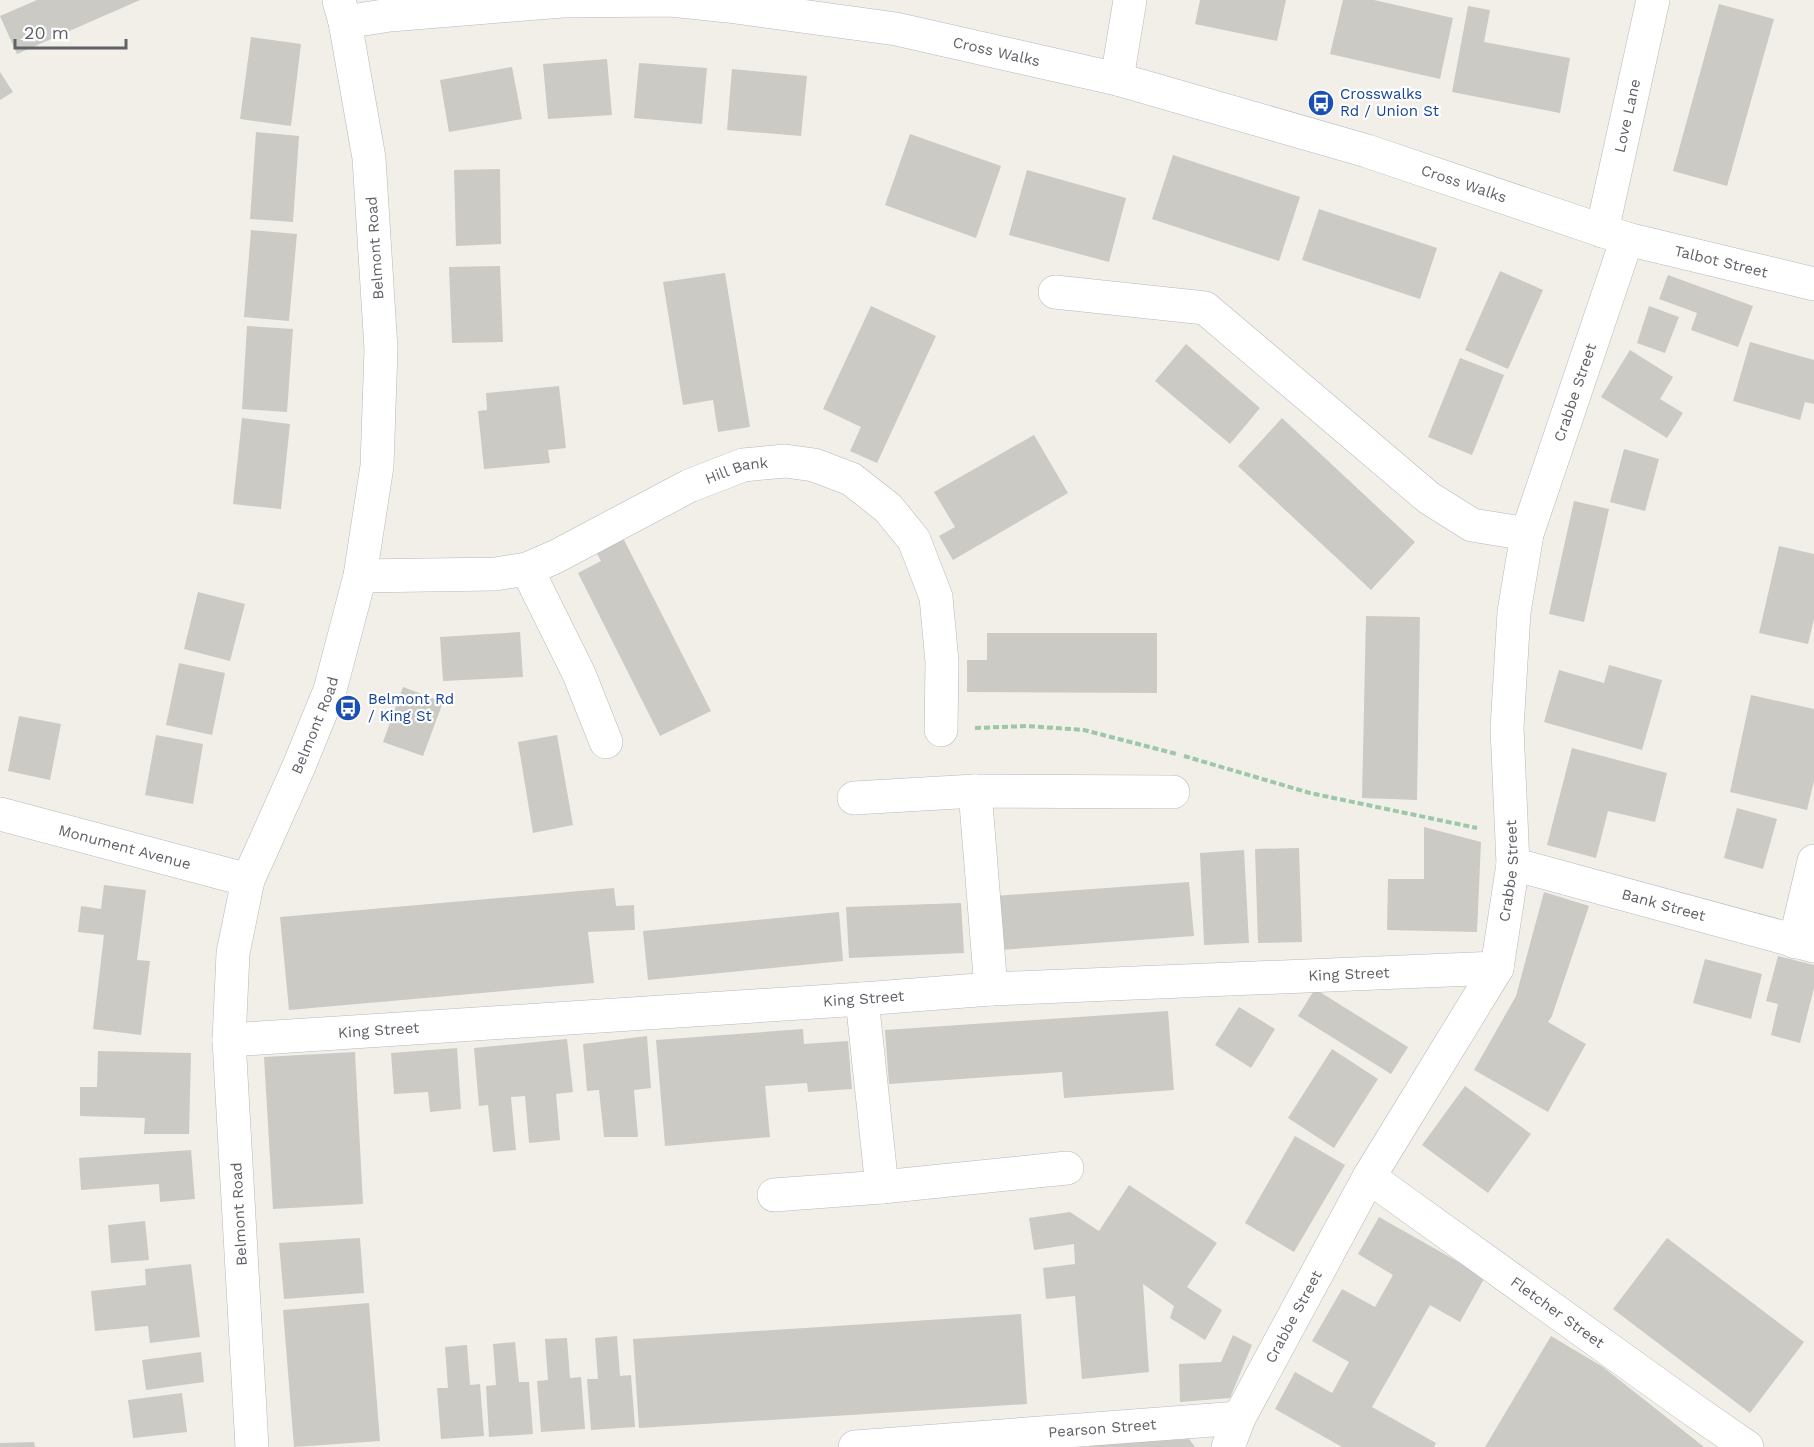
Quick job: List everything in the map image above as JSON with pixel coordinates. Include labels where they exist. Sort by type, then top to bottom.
[{"type":"street","name":"Cross Walks","points":[[342,11],[390,15],[562,1],[671,0],[896,29],[1117,79],[1367,151],[1614,235]]},
{"type":"street","points":[[1117,79],[1130,0]]},
{"type":"street","name":"Love Lane","points":[[1614,235],[1653,0]]},
{"type":"street","name":"Belmont Road","points":[[252,1447],[229,1040],[233,953],[248,880],[330,690],[360,576],[377,466],[381,349],[369,158],[342,11]]},
{"type":"street","name":"Talbot Street","points":[[1614,235],[1814,284]]},
{"type":"street","name":"Crabbe Street","points":[[1234,1432],[1369,1178],[1497,968],[1512,854],[1508,728],[1514,612],[1527,534],[1614,235]]},
{"type":"street","points":[[1055,292],[1205,308],[1429,498],[1472,525],[1527,534]]},
{"type":"street","name":"Hill Bank","points":[[360,576],[495,574],[527,569],[555,557],[690,486],[743,465],[785,461],[814,465],[851,479],[888,508],[914,540],[936,597],[942,662],[941,730]]},
{"type":"street","points":[[527,569],[579,674],[606,742]]},
{"type":"street","points":[[854,798],[975,791],[1173,792]]},
{"type":"street","points":[[975,791],[991,988]]},
{"type":"street","name":"Monument Avenue","points":[[0,814],[248,880]]},
{"type":"street","name":"Bank Street","points":[[1512,854],[1805,944]]},
{"type":"street","points":[[1805,944],[1814,861]]},
{"type":"street","name":"King Street","points":[[229,1040],[862,999],[991,988],[1497,968]]},
{"type":"street","points":[[862,999],[882,1187]]},
{"type":"street","points":[[774,1195],[882,1187],[1067,1168]]},
{"type":"street","name":"Fletcher Street","points":[[1369,1178],[1675,1398],[1747,1447]]},
{"type":"street","name":"Pearson Street","points":[[855,1447],[1234,1432]]},
{"type":"path","points":[[941,730],[1026,726],[1084,730],[1212,763],[1310,793],[1475,827],[1512,854]]},
{"type":"building","points":[[37,0],[140,0],[17,54],[0,16]]},
{"type":"building","points":[[1200,0],[1286,0],[1277,41],[1195,24]]},
{"type":"building","points":[[1343,0],[1374,0],[1453,18],[1440,79],[1330,54]]},
{"type":"building","points":[[1719,4],[1774,19],[1727,186],[1673,171]]},
{"type":"building","points":[[1468,6],[1490,10],[1484,42],[1570,58],[1560,113],[1452,92]]},
{"type":"building","points":[[251,37],[301,44],[291,126],[240,119]]},
{"type":"building","points":[[607,59],[612,115],[548,119],[543,64]]},
{"type":"building","points":[[639,63],[707,68],[702,124],[634,118]]},
{"type":"building","points":[[512,67],[522,119],[449,132],[440,80]]},
{"type":"building","points":[[732,69],[807,76],[801,136],[727,130]]},
{"type":"building","points":[[0,72],[13,92],[0,100]]},
{"type":"building","points":[[256,132],[299,136],[293,222],[250,219]]},
{"type":"building","points":[[910,134],[1001,166],[976,238],[885,205]]},
{"type":"building","points":[[1173,155],[1300,197],[1279,261],[1152,219]]},
{"type":"building","points":[[500,169],[501,244],[456,246],[454,170]]},
{"type":"building","points":[[1027,170],[1126,198],[1109,262],[1009,235]]},
{"type":"building","points":[[1319,209],[1437,248],[1420,299],[1302,260]]},
{"type":"building","points":[[251,230],[297,234],[289,321],[244,317]]},
{"type":"building","points":[[500,266],[503,342],[452,343],[449,267]]},
{"type":"building","points":[[1500,271],[1543,290],[1508,369],[1465,350]]},
{"type":"building","points":[[725,273],[750,427],[718,432],[713,400],[683,405],[663,282]]},
{"type":"building","points":[[1668,275],[1753,306],[1738,347],[1691,330],[1697,313],[1659,299]]},
{"type":"building","points":[[871,306],[936,336],[877,463],[850,451],[861,427],[823,409]]},
{"type":"building","points":[[1649,306],[1679,317],[1665,353],[1637,343]]},
{"type":"building","points":[[247,326],[293,329],[287,412],[242,409]]},
{"type":"building","points":[[1750,342],[1814,360],[1814,404],[1805,402],[1800,420],[1733,401]]},
{"type":"building","points":[[1186,344],[1260,408],[1230,444],[1155,381]]},
{"type":"building","points":[[1630,350],[1673,377],[1660,399],[1683,413],[1667,438],[1601,397]]},
{"type":"building","points":[[1460,358],[1504,375],[1472,455],[1428,437]]},
{"type":"building","points":[[559,386],[566,448],[548,450],[550,463],[484,469],[478,411],[487,410],[486,393]]},
{"type":"building","points":[[242,418],[290,424],[281,509],[233,504]]},
{"type":"building","points":[[1282,418],[1415,542],[1371,590],[1238,466]]},
{"type":"building","points":[[1034,435],[1068,493],[953,560],[939,536],[955,527],[934,492]]},
{"type":"building","points":[[1624,449],[1659,459],[1645,511],[1610,502]]},
{"type":"building","points":[[1574,501],[1609,509],[1584,622],[1549,614]]},
{"type":"building","points":[[621,534],[711,711],[660,736],[578,573],[601,561],[594,548]]},
{"type":"building","points":[[1779,546],[1814,554],[1814,619],[1808,644],[1759,633]]},
{"type":"building","points":[[198,592],[245,604],[230,661],[184,649]]},
{"type":"building","points":[[1366,616],[1420,617],[1417,800],[1362,798]]},
{"type":"building","points":[[520,632],[523,677],[443,681],[440,637]]},
{"type":"building","points":[[987,633],[1157,633],[1157,693],[967,692],[967,660],[987,660]]},
{"type":"building","points":[[179,663],[225,673],[212,735],[166,725]]},
{"type":"building","points":[[1609,665],[1662,680],[1642,750],[1544,722],[1559,670],[1604,683]]},
{"type":"building","points":[[403,687],[443,702],[423,756],[383,742]]},
{"type":"building","points":[[1751,695],[1814,709],[1814,781],[1807,810],[1730,792]]},
{"type":"building","points":[[19,716],[61,724],[50,780],[8,771]]},
{"type":"building","points":[[156,735],[203,744],[193,804],[145,795]]},
{"type":"building","points":[[557,735],[573,825],[533,833],[518,742]]},
{"type":"building","points":[[1572,748],[1667,773],[1655,822],[1608,811],[1596,858],[1547,845]]},
{"type":"building","points":[[1737,808],[1777,819],[1763,869],[1724,858]]},
{"type":"building","points":[[1424,827],[1481,842],[1477,932],[1387,930],[1388,879],[1424,879]]},
{"type":"building","points":[[1299,848],[1302,942],[1258,943],[1255,849]]},
{"type":"building","points":[[1244,850],[1249,943],[1204,945],[1200,853]]},
{"type":"building","points":[[1189,882],[1194,936],[1000,950],[995,896]]},
{"type":"building","points":[[104,885],[146,890],[137,960],[150,961],[141,1035],[93,1029],[104,935],[78,932],[81,906],[101,909]]},
{"type":"building","points":[[614,888],[616,906],[634,905],[635,930],[588,932],[594,983],[289,1010],[280,917]]},
{"type":"building","points":[[1544,892],[1589,906],[1548,1022],[1586,1044],[1548,1112],[1474,1070],[1516,996]]},
{"type":"building","points":[[961,903],[964,953],[849,958],[846,907]]},
{"type":"building","points":[[839,912],[843,961],[648,980],[643,931]]},
{"type":"building","points":[[1778,956],[1814,965],[1814,988],[1800,1043],[1771,1035],[1778,1004],[1766,1001]]},
{"type":"building","points":[[1705,959],[1762,974],[1751,1019],[1693,1003]]},
{"type":"building","points":[[1315,989],[1408,1047],[1391,1074],[1298,1016]]},
{"type":"building","points":[[1239,1007],[1275,1029],[1251,1068],[1215,1045]]},
{"type":"building","points":[[1168,1011],[1174,1090],[1064,1098],[1062,1072],[889,1084],[885,1030]]},
{"type":"building","points":[[803,1029],[804,1044],[848,1041],[852,1089],[808,1092],[807,1083],[765,1086],[770,1137],[665,1146],[656,1040]]},
{"type":"building","points":[[647,1036],[651,1088],[634,1090],[638,1137],[604,1137],[599,1090],[587,1091],[583,1044]]},
{"type":"building","points":[[567,1039],[573,1092],[556,1094],[560,1140],[529,1143],[525,1096],[511,1097],[516,1150],[493,1152],[488,1105],[479,1106],[474,1048]]},
{"type":"building","points":[[457,1048],[461,1109],[430,1112],[428,1092],[394,1094],[391,1053]]},
{"type":"building","points":[[1332,1049],[1378,1079],[1334,1148],[1288,1118]]},
{"type":"building","points":[[98,1051],[191,1053],[189,1134],[144,1134],[145,1118],[80,1116],[80,1087],[97,1087]]},
{"type":"building","points":[[355,1052],[363,1204],[273,1209],[264,1057]]},
{"type":"building","points":[[1465,1086],[1531,1134],[1488,1193],[1422,1145]]},
{"type":"building","points":[[1295,1136],[1345,1165],[1294,1252],[1245,1223]]},
{"type":"building","points":[[191,1150],[195,1199],[160,1202],[159,1184],[81,1190],[79,1158]]},
{"type":"building","points":[[1129,1185],[1217,1243],[1187,1287],[1222,1310],[1205,1340],[1170,1318],[1174,1306],[1143,1284],[1149,1372],[1082,1379],[1075,1296],[1046,1299],[1043,1268],[1075,1264],[1074,1244],[1034,1250],[1029,1218],[1070,1212],[1099,1231]]},
{"type":"building","points":[[1379,1217],[1485,1277],[1460,1322],[1430,1305],[1372,1407],[1436,1443],[1434,1447],[1342,1447],[1275,1409],[1295,1372],[1332,1393],[1349,1362],[1312,1341],[1342,1289],[1375,1307],[1393,1275],[1358,1254]]},
{"type":"building","points":[[145,1221],[149,1260],[111,1263],[108,1225]]},
{"type":"building","points":[[360,1238],[364,1293],[284,1299],[279,1243]]},
{"type":"building","points":[[1667,1238],[1804,1342],[1750,1413],[1613,1309]]},
{"type":"building","points":[[191,1264],[200,1337],[150,1343],[148,1326],[95,1331],[91,1291],[146,1285],[145,1269]]},
{"type":"building","points":[[369,1303],[380,1441],[294,1447],[283,1310]]},
{"type":"building","points":[[1021,1314],[1027,1404],[639,1428],[633,1339]]},
{"type":"building","points":[[1233,1335],[1252,1345],[1230,1398],[1180,1402],[1179,1364],[1221,1362]]},
{"type":"building","points":[[617,1336],[620,1376],[631,1375],[635,1427],[591,1430],[587,1379],[598,1379],[595,1338]]},
{"type":"building","points":[[1551,1336],[1603,1367],[1704,1447],[1485,1447]]},
{"type":"building","points":[[567,1338],[570,1378],[581,1377],[585,1429],[541,1432],[537,1381],[548,1380],[545,1339]]},
{"type":"building","points":[[515,1342],[519,1382],[529,1382],[533,1434],[489,1437],[486,1386],[496,1385],[493,1344]]},
{"type":"building","points":[[467,1345],[470,1385],[480,1384],[484,1436],[441,1439],[437,1388],[448,1388],[445,1347]]},
{"type":"building","points":[[201,1352],[204,1382],[146,1390],[142,1360]]},
{"type":"building","points":[[182,1393],[187,1432],[133,1438],[128,1400]]},
{"type":"building","points":[[1189,1439],[1195,1447],[1089,1447],[1089,1445]]},
{"type":"building","points":[[34,1442],[35,1447],[0,1447],[0,1443]]},
{"type":"place","name":"Crosswalks Rd / Union St","points":[[1321,103]]},
{"type":"place","name":"Belmont Rd / King St","points":[[348,708]]}]
